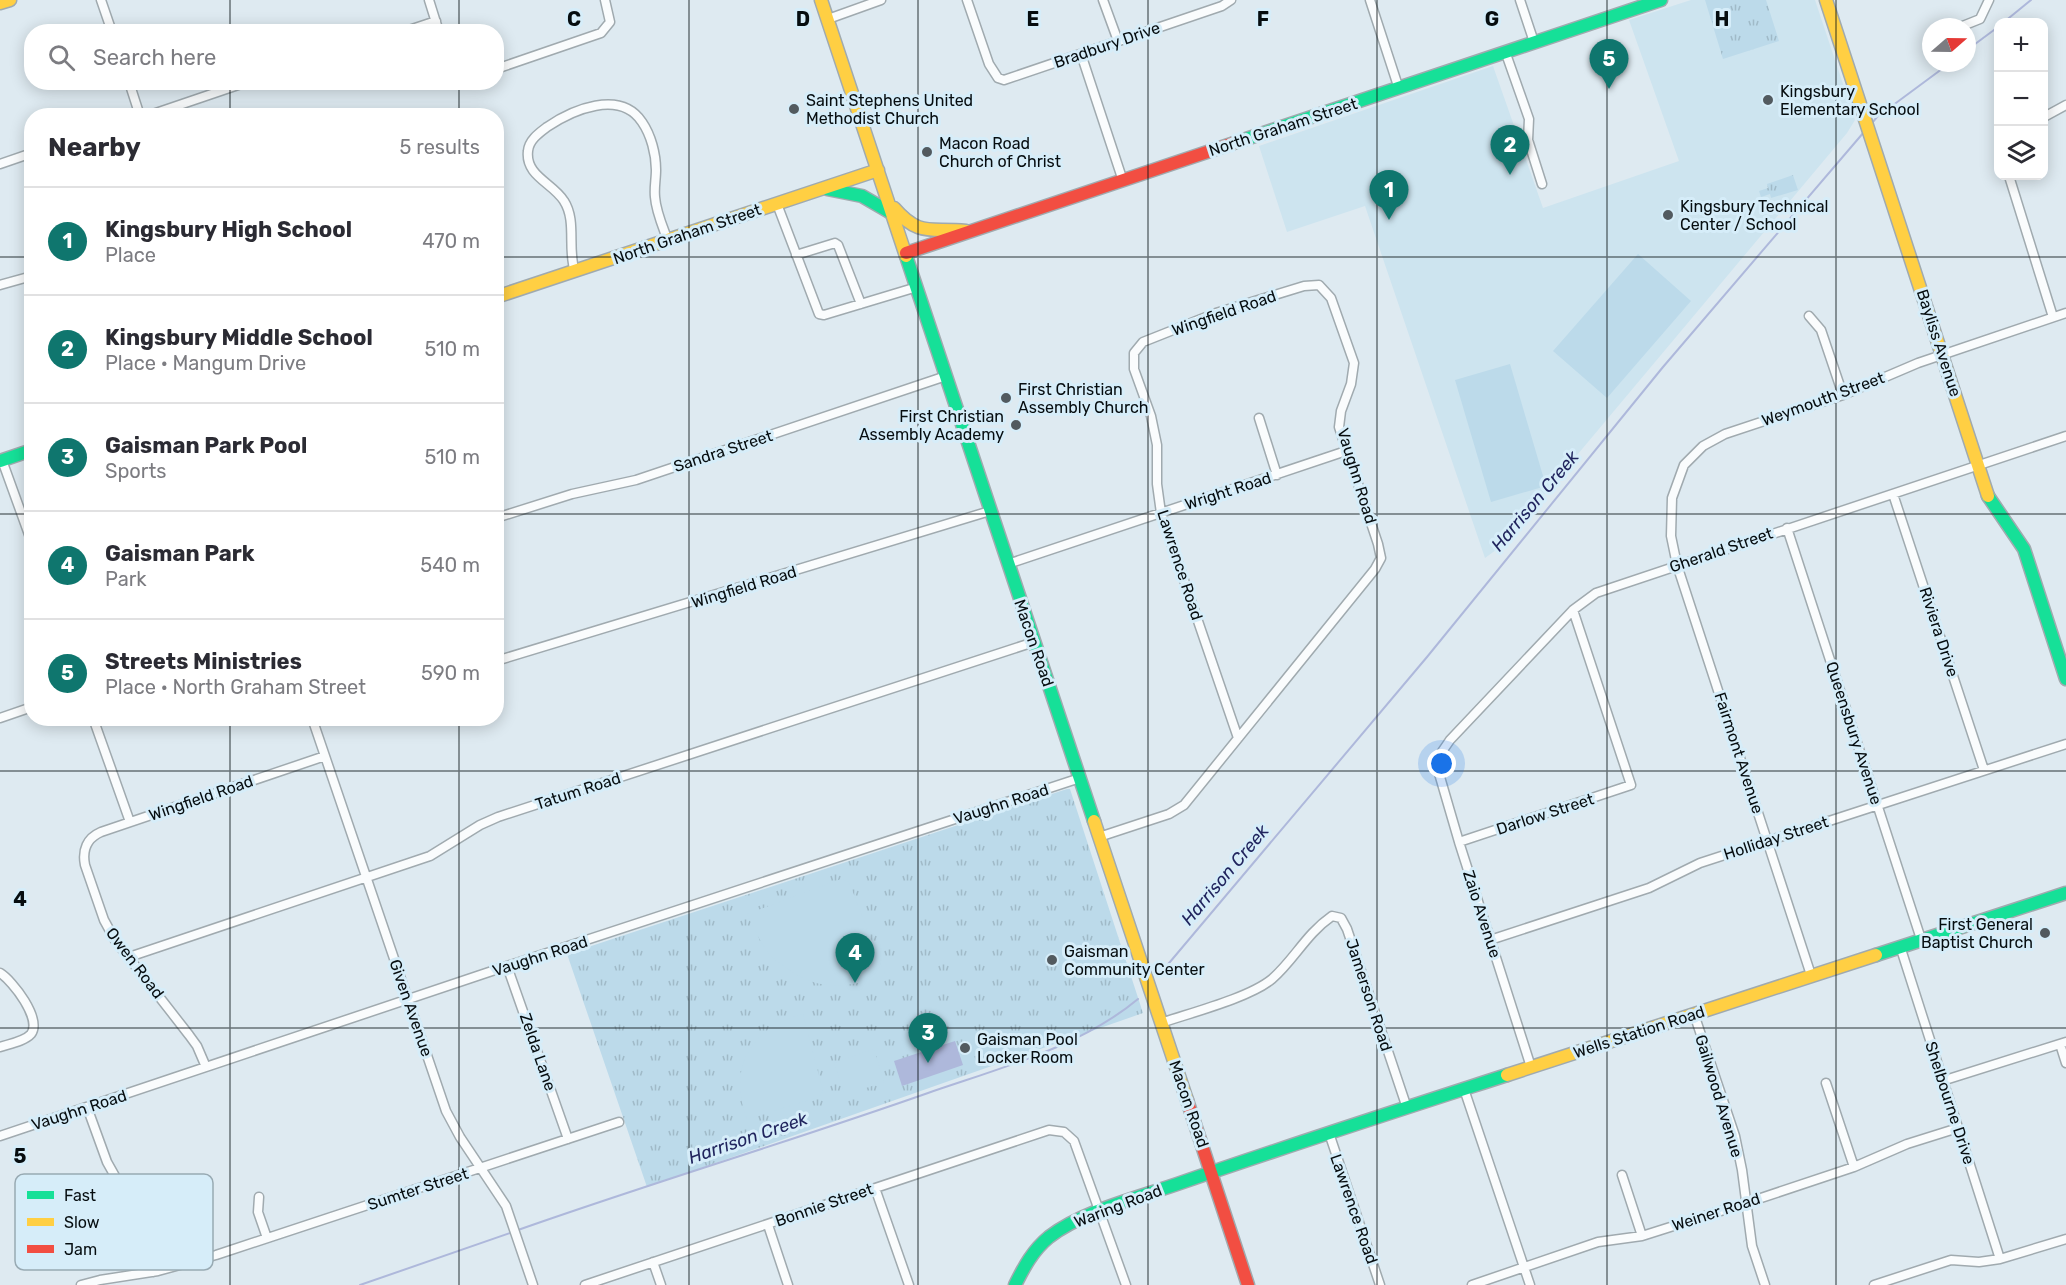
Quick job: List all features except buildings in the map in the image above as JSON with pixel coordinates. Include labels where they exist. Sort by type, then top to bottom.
[{"type":"main road","points":[[0,3],[10,0]]},
{"type":"main road","name":"Macon Road","points":[[821,0],[1248,1285]]},
{"type":"main road","name":"North Graham Street","points":[[906,253],[1661,0]]},
{"type":"main road","name":"Bayliss Avenue","points":[[1826,0],[1990,501],[2024,549],[2066,679]]},
{"type":"main road","name":"North Graham Street","points":[[504,294],[878,170]]},
{"type":"main road","points":[[823,189],[854,192],[866,196],[893,214]]},
{"type":"main road","points":[[888,201],[905,222],[917,229],[924,231],[952,228],[970,231]]},
{"type":"main road","points":[[1,461],[24,453]]},
{"type":"main road","name":"Wells Station Road","points":[[1211,1171],[2066,893]]},
{"type":"main road","name":"Waring Road","points":[[1015,1285],[1030,1257],[1048,1238],[1066,1226],[1100,1211],[1211,1171]]},
{"type":"street","points":[[101,0],[109,24]]},
{"type":"street","points":[[429,0],[437,24]]},
{"type":"street","points":[[504,66],[606,30],[610,19],[605,0]]},
{"type":"street","points":[[828,19],[880,0]]},
{"type":"street","name":"Bradbury Drive","points":[[967,0],[989,64],[998,78],[1004,80],[1222,6],[1231,0]]},
{"type":"street","points":[[1104,0],[1118,41]]},
{"type":"street","points":[[1370,0],[1399,89]]},
{"type":"street","points":[[1520,0],[1534,42]]},
{"type":"street","points":[[1976,21],[1980,19],[1989,0]]},
{"type":"street","points":[[427,24],[436,21]]},
{"type":"street","points":[[1505,51],[1529,119],[1528,140],[1542,184]]},
{"type":"street","points":[[1081,54],[1123,181]]},
{"type":"street","points":[[132,90],[137,108]]},
{"type":"street","points":[[171,108],[224,90]]},
{"type":"street","points":[[2048,114],[2066,105]]},
{"type":"street","points":[[575,272],[571,255],[570,218],[566,204],[559,194],[535,173],[528,154],[530,144],[537,135],[575,111],[613,106],[629,110],[642,122],[654,152],[655,197],[668,241]]},
{"type":"street","points":[[0,164],[24,156]]},
{"type":"street","points":[[2010,180],[2053,317]]},
{"type":"street","points":[[777,204],[819,314],[824,315],[917,287]]},
{"type":"street","points":[[796,255],[835,243],[838,245],[861,304]]},
{"type":"street","points":[[0,285],[24,278]]},
{"type":"street","name":"Wingfield Road","points":[[1134,353],[1143,342],[1216,313],[1304,286],[1319,285]]},
{"type":"street","name":"Vaughn Road","points":[[1099,837],[1169,814],[1184,805],[1375,569],[1381,558],[1339,427],[1341,411],[1351,384],[1354,363],[1331,298],[1319,285]]},
{"type":"street","name":"Weymouth Street","points":[[1677,565],[1671,536],[1672,498],[1684,465],[1703,446],[1725,434],[1843,395],[1942,354],[2066,313]]},
{"type":"street","points":[[1809,316],[1821,330],[1843,395]]},
{"type":"street","name":"Lawrence Road","points":[[1134,353],[1134,369],[1151,416],[1157,445],[1157,484],[1161,513],[1238,738]]},
{"type":"street","name":"Sandra Street","points":[[504,515],[565,496],[636,480],[946,376]]},
{"type":"street","points":[[1259,418],[1277,475]]},
{"type":"street","name":"Gherald Street","points":[[1437,759],[1450,740],[1573,610],[1596,593],[2066,436]]},
{"type":"street","name":"Wright Road","points":[[1008,564],[1346,451]]},
{"type":"street","points":[[1,461],[24,522]]},
{"type":"street","name":"Riviera Drive","points":[[1893,494],[1984,770]]},
{"type":"street","name":"Wingfield Road","points":[[504,659],[990,511]]},
{"type":"street","name":"Queensbury Avenue","points":[[1787,528],[1921,939]]},
{"type":"street","name":"Fairmont Avenue","points":[[1677,565],[1811,975]]},
{"type":"street","name":"Darlow Street","points":[[1459,842],[1631,785],[1573,610]]},
{"type":"street","name":"Tatum Road","points":[[129,957],[430,856],[480,825],[498,817],[1034,642]]},
{"type":"street","points":[[0,718],[24,710]]},
{"type":"street","points":[[96,726],[130,822]]},
{"type":"street","name":"Given Avenue","points":[[315,726],[446,1111],[460,1137],[502,1199],[512,1220],[533,1285]]},
{"type":"street","name":"Holliday Street","points":[[1490,940],[1641,891],[1700,863],[2066,744]]},
{"type":"street","name":"Wingfield Road","points":[[84,849],[89,839],[96,833],[325,756]]},
{"type":"street","name":"Zaio Avenue","points":[[1437,759],[1459,842],[1531,1067]]},
{"type":"street","name":"Vaughn Road","points":[[0,1136],[507,966],[1080,778]]},
{"type":"street","name":"Owen Road","points":[[84,849],[85,865],[110,933],[197,1046],[206,1067]]},
{"type":"street","name":"Jamerson Road","points":[[1161,1023],[1252,991],[1272,979],[1318,926],[1332,916],[1341,918],[1347,929],[1407,1108]]},
{"type":"street","name":"Shelbourne Drive","points":[[1900,946],[2000,1259]]},
{"type":"street","name":"Zelda Lane","points":[[507,966],[568,1139]]},
{"type":"street","points":[[0,973],[18,989],[32,1020],[33,1031],[22,1039],[0,1047]]},
{"type":"street","name":"Gailwood Avenue","points":[[1694,1014],[1735,1136],[1752,1246],[1765,1285]]},
{"type":"street","points":[[1942,1081],[2063,1043],[2066,1063]]},
{"type":"street","points":[[1826,1083],[1854,1167]]},
{"type":"street","points":[[1464,1089],[1530,1285]]},
{"type":"street","points":[[87,1107],[107,1162],[114,1174]]},
{"type":"street","name":"Sumter Street","points":[[213,1256],[619,1122]]},
{"type":"street","name":"Weiner Road","points":[[1472,1285],[1598,1242],[1642,1236],[1746,1203],[1854,1167],[1907,1144],[1958,1128]]},
{"type":"street","name":"Bonnie Street","points":[[585,1285],[1049,1130],[1064,1132],[1074,1141],[1100,1211]]},
{"type":"street","name":"Lawrence Road","points":[[1329,1133],[1380,1285]]},
{"type":"street","points":[[1622,1175],[1642,1236]]},
{"type":"street","points":[[875,1188],[909,1285]]},
{"type":"street","points":[[259,1197],[258,1212],[267,1238]]},
{"type":"street","points":[[1100,1211],[1126,1285]]},
{"type":"street","points":[[768,1225],[788,1285]]},
{"type":"street","points":[[1874,1285],[1951,1260],[1979,1262],[2000,1259],[2066,1239]]},
{"type":"street","points":[[653,1263],[661,1285]]},
{"type":"street","name":"Sumter Street","points":[[81,1285],[160,1270]]},
{"type":"shaded area","points":[[1691,0],[1815,0],[1855,120],[1847,133],[1500,547],[1485,558],[1365,206],[1287,232],[1259,146],[1493,66],[1543,208],[1679,161],[1629,20]]},
{"type":"shaded area","points":[[955,1041],[963,1065],[902,1086],[894,1061]]},
{"type":"green space","points":[[1705,0],[1766,0],[1779,41],[1723,59]]},
{"type":"green space","points":[[1793,175],[1798,190],[1771,198],[1770,194],[1761,197],[1759,191],[1768,188],[1767,184]]},
{"type":"green space","points":[[1638,254],[1691,301],[1607,398],[1553,351]]},
{"type":"green space","points":[[1510,364],[1546,486],[1491,502],[1455,380]]},
{"type":"green space","points":[[1070,789],[1143,1013],[647,1187],[567,954]]},
{"type":"green space","points":[[841,879],[849,882],[885,975],[859,983],[835,986],[800,976],[773,958],[761,942],[747,914]]},
{"type":"green space","points":[[803,1014],[823,1091],[819,1097],[747,1119],[740,1083],[742,1067],[748,1052],[770,1029],[785,1020]]},
{"type":"green space","points":[[874,1049],[884,1082],[845,1095],[834,1063]]},
{"type":"waterway","name":"Harrison Creek","points":[[2009,18],[2031,0]]},
{"type":"waterway","name":"Harrison Creek","points":[[1976,43],[1994,30]]},
{"type":"waterway","name":"Harrison Creek","points":[[1872,123],[1938,72]]},
{"type":"waterway","name":"Harrison Creek","points":[[1159,975],[1427,657],[1663,367],[1864,132]]},
{"type":"waterway","name":"Harrison Creek","points":[[518,1230],[1038,1055],[1091,1031],[1138,999]]},
{"type":"waterway","name":"Harrison Creek","points":[[360,1285],[513,1232]]},
{"type":"traffic: fast","points":[[1234,143],[1661,0]]},
{"type":"traffic: fast","points":[[827,189],[862,196],[893,214]]},
{"type":"traffic: fast","points":[[906,256],[1094,821]]},
{"type":"traffic: fast","points":[[0,461],[24,453]]},
{"type":"traffic: fast","points":[[1988,496],[2024,549],[2066,679]]},
{"type":"traffic: fast","points":[[1876,955],[2066,893]]},
{"type":"traffic: fast","points":[[1015,1285],[1038,1247],[1049,1237],[1079,1219],[1131,1199],[1507,1075]]},
{"type":"traffic: slow","points":[[0,3],[10,0]]},
{"type":"traffic: slow","points":[[821,0],[906,256]]},
{"type":"traffic: slow","points":[[1826,0],[1988,496]]},
{"type":"traffic: slow","points":[[504,294],[878,170]]},
{"type":"traffic: slow","points":[[894,208],[911,224],[919,227],[966,231]]},
{"type":"traffic: slow","points":[[1094,821],[1187,1100]]},
{"type":"traffic: slow","points":[[1507,1075],[1876,955]]},
{"type":"traffic: jam","points":[[906,253],[1234,143]]},
{"type":"traffic: jam","points":[[1187,1100],[1248,1285]]},
{"type":"place","name":"Streets Ministries","points":[[1609,89]]},
{"type":"place","name":"Kingsbury Elementary School","points":[[1768,100]]},
{"type":"place","name":"Saint Stephens United Methodist Church","points":[[794,109]]},
{"type":"place","name":"Macon Road Church of Christ","points":[[927,152]]},
{"type":"place","name":"Kingsbury Middle School","points":[[1510,175]]},
{"type":"place","name":"Kingsbury Technical Center / School","points":[[1668,215]]},
{"type":"place","name":"Kingsbury High School","points":[[1389,220]]},
{"type":"place","name":"First Christian Assembly Church","points":[[1006,398]]},
{"type":"place","name":"First Christian Assembly Academy","points":[[1016,425]]},
{"type":"place","name":"First General Baptist Church","points":[[2045,933]]},
{"type":"place","name":"Gaisman Community Center","points":[[1052,960]]},
{"type":"place","name":"Gaisman Park","points":[[855,983]]},
{"type":"place","name":"Gaisman Pool Locker Room","points":[[965,1048]]},
{"type":"place","name":"Gaisman Park Pool","points":[[928,1063]]}]
